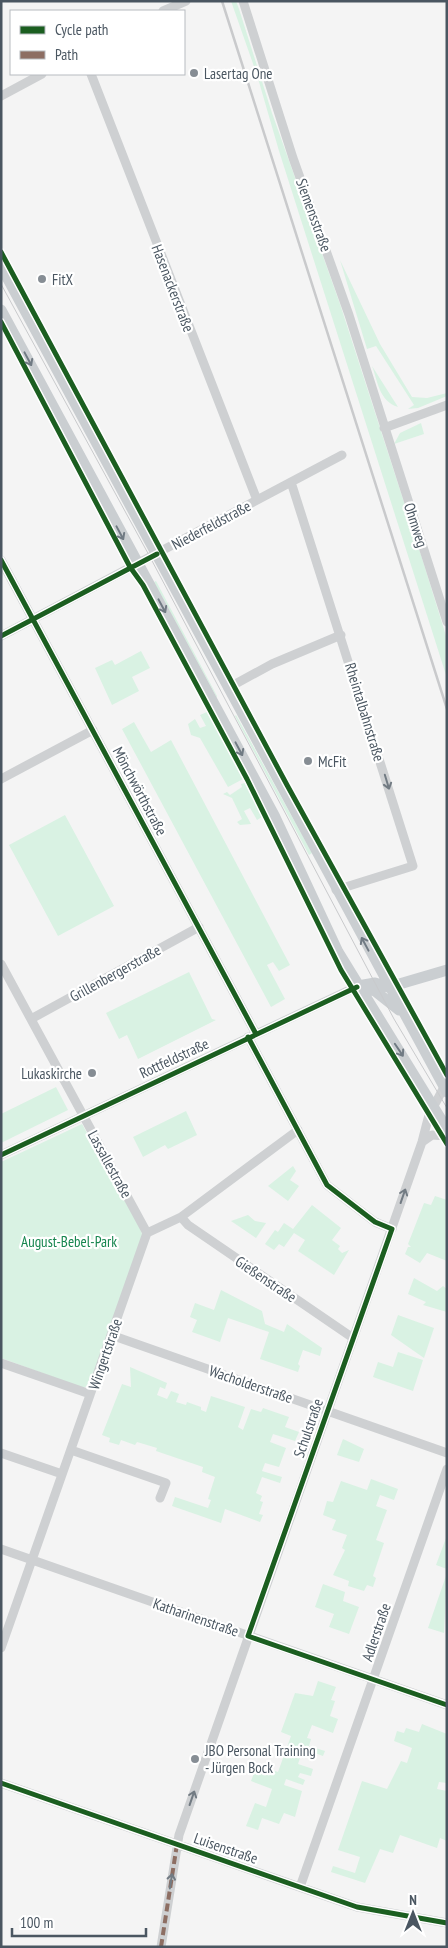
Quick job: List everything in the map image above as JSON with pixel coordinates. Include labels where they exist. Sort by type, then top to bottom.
[{"type":"main road","points":[[1,266],[388,987],[446,1088]]},
{"type":"main road","points":[[2,315],[274,815],[347,967],[447,1129]]},
{"type":"main road","points":[[347,967],[374,983],[388,987]]},
{"type":"main road","points":[[372,1009],[379,994],[388,987],[447,970]]},
{"type":"main road","points":[[358,986],[374,983]]},
{"type":"main road","points":[[358,986],[368,988],[379,994],[402,1011]]},
{"type":"street","points":[[164,8],[186,1]]},
{"type":"street","name":"Siemensstraße","points":[[243,1],[293,158],[349,315],[384,428]]},
{"type":"street","points":[[1,96],[40,75]]},
{"type":"street","name":"Hasenackerstraße","points":[[91,75],[175,294],[257,500]]},
{"type":"street","points":[[384,428],[447,405]]},
{"type":"street","name":"Ohmweg","points":[[384,428],[447,622]]},
{"type":"street","name":"Niederfeldstraße","points":[[1,636],[33,621],[342,455]]},
{"type":"street","name":"Rheintalbahnstraße","points":[[291,482],[341,635],[412,866],[336,890]]},
{"type":"street","name":"Mönchwörthstraße","points":[[1,560],[199,927],[326,1185],[375,1222],[392,1229]]},
{"type":"street","points":[[228,688],[272,664],[341,635]]},
{"type":"street","points":[[1,778],[92,730]]},
{"type":"street","name":"Grillenbergerstraße","points":[[31,1019],[199,927]]},
{"type":"street","name":"Lassallestraße","points":[[1,964],[148,1232]]},
{"type":"street","name":"Rottfeldstraße","points":[[1,1155],[358,986]]},
{"type":"street","name":"Schulstraße","points":[[161,1947],[177,1844],[433,1107],[446,1088]]},
{"type":"street","points":[[148,1232],[181,1217],[298,1130]]},
{"type":"street","points":[[422,1142],[432,1135],[447,1136]]},
{"type":"street","name":"Gießenstraße","points":[[181,1217],[188,1226],[353,1338]]},
{"type":"street","name":"Wingertstraße","points":[[1,1648],[148,1232]]},
{"type":"street","name":"Wacholderstraße","points":[[111,1335],[447,1453]]},
{"type":"street","points":[[1,1363],[90,1394]]},
{"type":"street","points":[[71,1450],[166,1483],[160,1498]]},
{"type":"street","points":[[1,1453],[62,1474]]},
{"type":"street","name":"Adlerstraße","points":[[300,1887],[447,1470]]},
{"type":"street","name":"Katharinenstraße","points":[[1,1549],[447,1705]]},
{"type":"street","name":"Luisenstraße","points":[[1,1783],[364,1909],[447,1923]]},
{"type":"green space","points":[[231,1],[236,1],[239,9],[272,113],[340,304],[421,555],[447,639],[447,678],[279,151],[257,75]]},
{"type":"green space","points":[[340,260],[380,344],[412,397],[427,398],[447,393],[447,396],[418,408],[408,409],[414,405],[376,346],[367,349]]},
{"type":"green space","points":[[372,366],[398,407],[383,396]]},
{"type":"green space","points":[[421,423],[424,434],[394,444],[400,433]]},
{"type":"green space","points":[[156,581],[217,696],[217,698],[154,582]]},
{"type":"green space","points":[[141,651],[150,668],[132,677],[139,691],[112,705],[95,668],[112,660],[115,665]]},
{"type":"green space","points":[[207,712],[243,779],[228,787],[200,738],[191,735],[188,724],[195,719],[200,728],[206,726],[200,715]]},
{"type":"green space","points":[[235,716],[312,853],[309,855]]},
{"type":"green space","points":[[134,722],[151,752],[171,740],[290,965],[279,971],[273,962],[267,965],[285,999],[271,1007],[122,729]]},
{"type":"green space","points":[[245,783],[262,817],[257,820],[250,808],[244,811],[251,824],[240,825],[237,822],[242,819],[232,798],[223,794],[227,792],[230,795],[242,787],[241,784]]},
{"type":"green space","points":[[65,815],[114,906],[58,936],[9,845]]},
{"type":"green space","points":[[189,972],[212,1019],[216,1020],[138,1059],[127,1035],[119,1039],[106,1013]]},
{"type":"green space","points":[[56,1087],[68,1110],[1,1143],[1,1114]]},
{"type":"green space","points":[[186,1111],[197,1135],[168,1149],[165,1145],[143,1157],[133,1137]]},
{"type":"green space","name":"August-Bebel-Park","points":[[82,1124],[140,1228],[143,1237],[91,1384],[83,1388],[1,1358],[1,1162]]},
{"type":"green space","points":[[293,1166],[296,1171],[290,1180],[299,1186],[288,1201],[268,1186]]},
{"type":"green space","points":[[435,1196],[447,1200],[447,1261],[427,1253],[420,1263],[405,1254],[408,1247],[411,1247],[408,1244],[424,1203],[431,1205]]},
{"type":"green space","points":[[312,1205],[341,1228],[332,1240],[340,1246],[338,1249],[342,1253],[349,1250],[334,1275],[298,1251],[305,1240],[294,1233],[284,1247],[279,1244],[274,1250],[265,1244],[275,1230],[278,1232],[284,1223],[293,1229]]},
{"type":"green space","points":[[248,1215],[255,1221],[266,1223],[256,1238],[231,1221]]},
{"type":"green space","points":[[414,1278],[437,1291],[443,1286],[447,1289],[447,1312],[423,1305],[426,1302],[408,1294]]},
{"type":"green space","points":[[221,1290],[262,1311],[265,1324],[284,1332],[287,1324],[322,1348],[320,1356],[303,1350],[298,1364],[300,1366],[298,1372],[260,1359],[269,1332],[228,1318],[220,1342],[192,1332],[197,1320],[190,1317],[195,1303],[214,1310]]},
{"type":"green space","points":[[398,1315],[434,1328],[424,1358],[391,1335]]},
{"type":"green space","points":[[398,1352],[423,1360],[413,1391],[373,1377],[378,1362],[393,1367]]},
{"type":"green space","points":[[130,1367],[167,1383],[165,1389],[160,1387],[157,1395],[167,1399],[171,1391],[179,1394],[176,1402],[186,1405],[187,1402],[201,1407],[201,1410],[206,1412],[211,1396],[245,1407],[238,1427],[243,1430],[251,1409],[261,1412],[263,1408],[289,1417],[285,1427],[299,1432],[295,1441],[273,1434],[270,1442],[286,1448],[279,1467],[265,1463],[262,1471],[282,1477],[280,1483],[262,1477],[256,1493],[262,1496],[260,1501],[263,1502],[259,1514],[263,1515],[260,1522],[225,1509],[221,1523],[172,1506],[175,1497],[208,1508],[211,1500],[208,1499],[215,1477],[202,1472],[203,1467],[156,1451],[157,1448],[137,1442],[135,1445],[121,1440],[119,1445],[109,1442],[110,1438],[102,1435],[122,1384],[131,1387]]},
{"type":"green space","points":[[343,1439],[364,1449],[359,1462],[337,1455]]},
{"type":"green space","points":[[371,1479],[398,1489],[394,1500],[380,1495],[376,1506],[387,1510],[376,1540],[384,1543],[373,1576],[376,1578],[373,1587],[367,1585],[364,1591],[348,1586],[349,1581],[333,1575],[345,1550],[342,1548],[347,1535],[332,1530],[336,1520],[323,1515],[327,1501],[333,1502],[341,1481],[367,1490]]},
{"type":"green space","points":[[447,1539],[447,1569],[436,1565]]},
{"type":"green space","points":[[447,1573],[444,1633],[428,1628]]},
{"type":"green space","points":[[323,1584],[345,1592],[343,1601],[359,1607],[349,1634],[329,1627],[334,1614],[315,1607]]},
{"type":"green space","points":[[318,1681],[336,1687],[331,1700],[335,1701],[330,1716],[338,1719],[333,1733],[312,1725],[307,1738],[311,1739],[309,1746],[325,1751],[323,1756],[303,1749],[298,1764],[313,1769],[311,1776],[300,1773],[298,1777],[305,1780],[303,1785],[286,1779],[284,1785],[302,1791],[295,1817],[284,1813],[279,1824],[262,1818],[258,1830],[246,1826],[255,1803],[266,1807],[272,1789],[251,1781],[257,1765],[278,1772],[291,1736],[281,1732],[295,1693],[313,1696]]},
{"type":"green space","points":[[422,1724],[447,1734],[447,1783],[439,1782],[437,1789],[447,1791],[447,1841],[440,1838],[437,1848],[400,1835],[393,1853],[380,1849],[365,1883],[331,1872],[333,1866],[355,1873],[360,1857],[338,1850],[362,1781],[387,1789],[401,1761],[407,1763],[412,1748],[394,1741],[397,1731],[404,1733],[406,1728],[419,1732]]},
{"type":"tram line","points":[[1,284],[150,557],[394,1019],[447,1108]]},
{"type":"railway","points":[[222,1],[447,709]]},
{"type":"marked path","points":[[161,1947],[177,1844]]},
{"type":"cycle path","points":[[1,252],[287,785],[447,1075]]},
{"type":"cycle path","points":[[1,322],[130,567],[143,585],[247,779],[341,970],[447,1144]]},
{"type":"cycle path","points":[[1,636],[157,554]]},
{"type":"cycle path","points":[[1,560],[256,1034]]},
{"type":"cycle path","points":[[1,1155],[357,987]]},
{"type":"cycle path","points":[[248,1037],[327,1185],[375,1222],[392,1229],[248,1636],[447,1705]]},
{"type":"cycle path","points":[[1,1783],[357,1907],[447,1923]]},
{"type":"place","name":"Lasertag One","points":[[194,73]]},
{"type":"place","name":"FitX","points":[[42,279]]},
{"type":"place","name":"McFit","points":[[308,761]]},
{"type":"place","name":"Lukaskirche","points":[[92,1073]]},
{"type":"place","name":"JBO Personal Training - Jürgen Bock","points":[[195,1759]]}]
